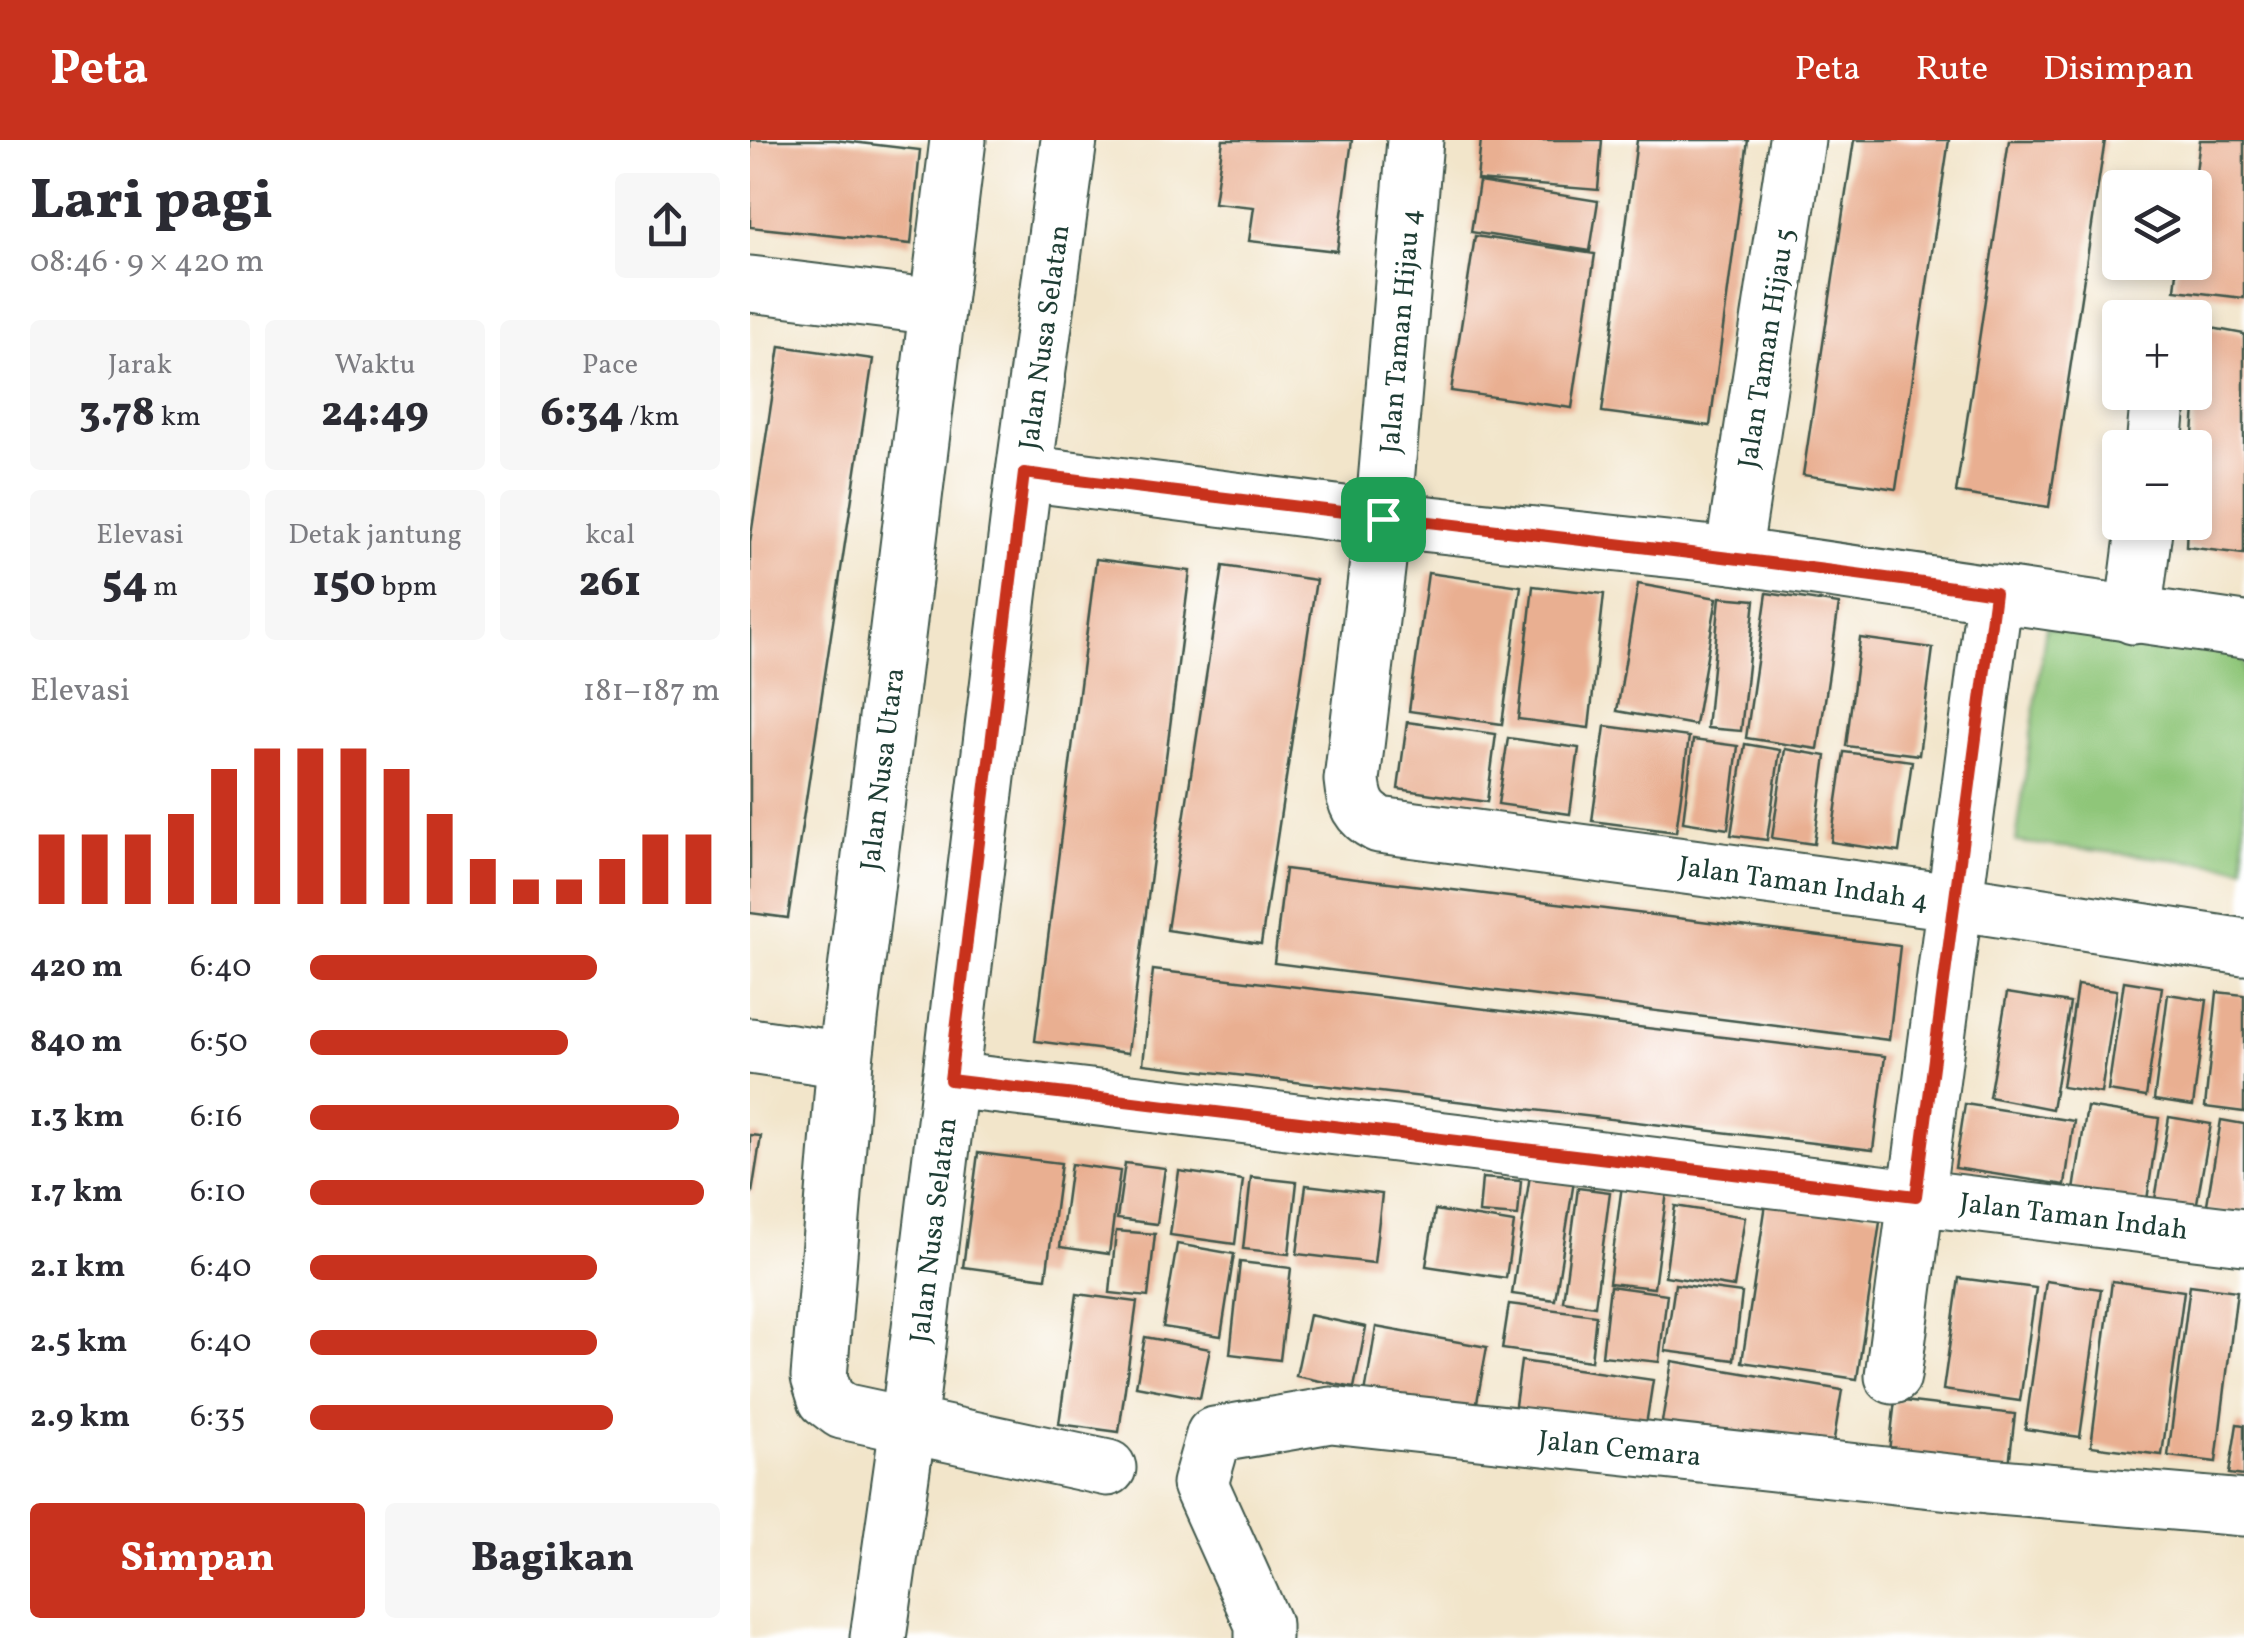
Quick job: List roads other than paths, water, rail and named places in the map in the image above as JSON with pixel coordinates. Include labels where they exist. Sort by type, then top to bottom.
[{"type":"street","name":"Jalan Nusa Utara","points":[[908,1426],[842,1411],[826,1399],[820,1376],[845,1060],[958,140]]},
{"type":"street","name":"Jalan Nusa Selatan","points":[[878,1638],[1069,140]]},
{"type":"street","name":"Jalan Taman Hijau 4","points":[[1364,817],[1354,801],[1352,780],[1383,519],[1415,140]]},
{"type":"street","name":"Jalan Taman Hijau 5","points":[[1733,556],[1797,140]]},
{"type":"street","points":[[750,284],[938,307]]},
{"type":"street","points":[[1024,473],[1383,519],[1733,556],[2244,630]]},
{"type":"street","points":[[2133,616],[2142,540]]},
{"type":"street","points":[[1892,1376],[1995,593]]},
{"type":"street","name":"Jalan Taman Indah 4","points":[[1364,817],[1379,825],[1953,902],[2244,947]]},
{"type":"street","points":[[750,1046],[845,1060]]},
{"type":"street","name":"Jalan Taman Indah","points":[[950,1080],[2244,1236]]},
{"type":"street","name":"Jalan Cemara","points":[[1263,1638],[1262,1624],[1200,1484],[1214,1436],[1331,1416],[1986,1486],[2244,1508]]},
{"type":"street","points":[[908,1426],[1108,1468]]}]
